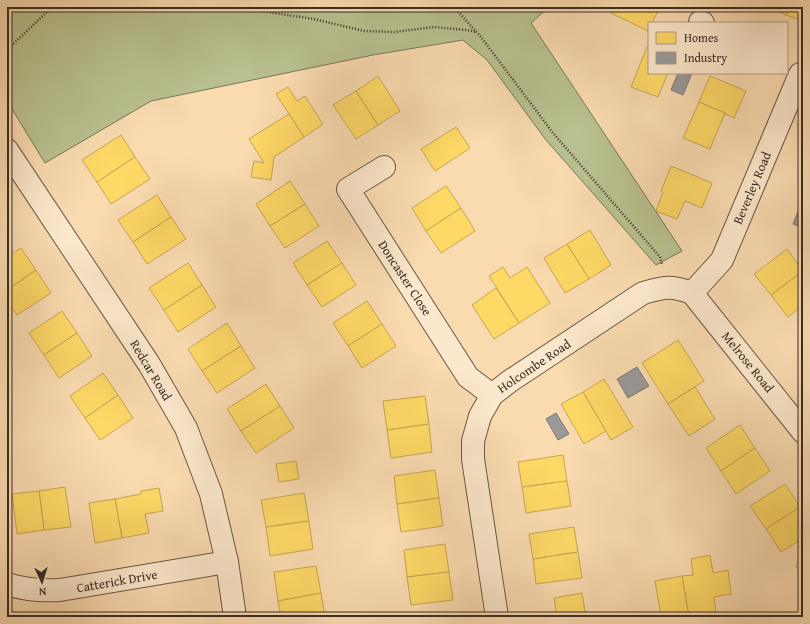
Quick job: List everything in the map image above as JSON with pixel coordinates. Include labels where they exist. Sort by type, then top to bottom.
[{"type":"street","name":"Beverley Road","points":[[692,293],[722,260],[797,70]]},
{"type":"street","name":"Redcar Road","points":[[7,150],[149,364],[186,428],[211,494],[227,562],[235,617]]},
{"type":"street","name":"Doncaster Close","points":[[384,167],[348,188],[468,377],[492,395]]},
{"type":"street","name":"Holcombe Road","points":[[497,617],[474,460],[473,441],[480,416],[492,395],[510,381],[643,293],[663,287],[670,287],[692,293]]},
{"type":"street","name":"Melrose Road","points":[[692,293],[803,432]]},
{"type":"street","name":"Catterick Drive","points":[[7,584],[19,588],[40,591],[60,590],[227,562]]},
{"type":"path","points":[[7,50],[52,7]]},
{"type":"path","points":[[234,7],[244,10],[314,20],[364,30],[394,32],[434,28],[476,32]]},
{"type":"path","points":[[454,7],[476,32],[554,133],[660,257],[670,287]]},
{"type":"green space","points":[[7,7],[549,7],[531,23],[682,251],[656,265],[546,140],[487,60],[463,40],[373,55],[151,101],[45,163],[7,101]]},
{"type":"building: Homes","points":[[614,7],[660,7],[652,22],[648,22],[648,31],[611,13]]},
{"type":"building: Homes","points":[[766,7],[789,7],[786,15]]},
{"type":"building: Homes","points":[[789,7],[803,7],[803,21],[786,15]]},
{"type":"building: Homes","points":[[647,47],[648,74],[668,74],[658,97],[631,87]]},
{"type":"building: Homes","points":[[378,76],[400,111],[378,125],[356,91]]},
{"type":"building: Homes","points":[[710,76],[746,91],[734,118],[699,102]]},
{"type":"building: Homes","points":[[288,87],[297,101],[305,96],[323,124],[304,137],[276,94]]},
{"type":"building: Homes","points":[[356,91],[378,125],[356,139],[333,105]]},
{"type":"building: Homes","points":[[699,102],[725,113],[710,149],[683,138]]},
{"type":"building: Homes","points":[[289,114],[304,137],[274,157],[271,180],[251,177],[254,161],[264,163],[249,139]]},
{"type":"building: Homes","points":[[456,127],[470,148],[435,171],[421,149]]},
{"type":"building: Homes","points":[[121,135],[135,157],[97,182],[82,160]]},
{"type":"building: Homes","points":[[135,157],[150,179],[111,204],[97,182]]},
{"type":"building: Homes","points":[[671,166],[712,183],[702,208],[685,201],[677,219],[656,211],[663,192],[661,191]]},
{"type":"building: Homes","points":[[290,181],[305,204],[270,226],[256,204]]},
{"type":"building: Homes","points":[[446,186],[461,208],[426,231],[412,208]]},
{"type":"building: Homes","points":[[157,195],[171,217],[133,242],[118,220]]},
{"type":"building: Homes","points":[[305,204],[319,226],[285,248],[270,226]]},
{"type":"building: Homes","points":[[461,208],[475,231],[441,253],[426,231]]},
{"type":"building: Homes","points":[[171,217],[186,239],[147,264],[133,242]]},
{"type":"building: Homes","points":[[590,230],[611,265],[589,279],[567,244]]},
{"type":"building: Homes","points":[[327,241],[342,263],[307,285],[293,263]]},
{"type":"building: Homes","points":[[567,244],[589,279],[565,293],[544,258]]},
{"type":"building: Homes","points":[[21,248],[36,270],[7,290],[7,257]]},
{"type":"building: Homes","points":[[787,249],[803,271],[771,295],[754,274]]},
{"type":"building: Homes","points":[[188,263],[202,285],[164,310],[149,288]]},
{"type":"building: Homes","points":[[342,263],[356,285],[322,307],[307,285]]},
{"type":"building: Homes","points":[[503,267],[510,278],[527,267],[550,303],[519,323],[489,276]]},
{"type":"building: Homes","points":[[36,270],[51,293],[17,315],[7,299],[7,290]]},
{"type":"building: Homes","points":[[803,271],[803,305],[788,317],[771,295]]},
{"type":"building: Homes","points":[[202,285],[216,307],[178,332],[164,310]]},
{"type":"building: Homes","points":[[496,288],[519,323],[494,339],[472,305]]},
{"type":"building: Homes","points":[[367,301],[382,324],[348,346],[333,323]]},
{"type":"building: Homes","points":[[62,311],[77,333],[44,355],[29,333]]},
{"type":"building: Homes","points":[[227,323],[241,346],[202,371],[188,349]]},
{"type":"building: Homes","points":[[382,324],[396,346],[362,368],[348,346]]},
{"type":"building: Homes","points":[[77,333],[92,356],[59,378],[44,355]]},
{"type":"building: Homes","points":[[678,340],[704,381],[668,404],[642,363]]},
{"type":"building: Homes","points":[[241,346],[255,368],[217,393],[202,371]]},
{"type":"building: Homes","points":[[103,373],[118,395],[85,418],[70,396]]},
{"type":"building: Homes","points":[[604,379],[633,427],[611,440],[583,392]]},
{"type":"building: Homes","points":[[266,384],[280,406],[241,431],[227,409]]},
{"type":"building: Homes","points":[[695,387],[715,419],[689,436],[668,404]]},
{"type":"building: Homes","points":[[583,392],[606,431],[584,444],[561,404]]},
{"type":"building: Homes","points":[[118,395],[133,418],[100,440],[85,418]]},
{"type":"building: Homes","points":[[425,396],[429,424],[387,430],[383,401]]},
{"type":"building: Homes","points":[[280,406],[294,428],[256,453],[241,431]]},
{"type":"building: Homes","points":[[429,424],[432,452],[391,458],[387,430]]},
{"type":"building: Homes","points":[[740,425],[755,448],[721,471],[706,448]]},
{"type":"building: Homes","points":[[755,448],[770,471],[736,494],[721,471]]},
{"type":"building: Homes","points":[[563,455],[567,481],[522,487],[518,462]]},
{"type":"building: Homes","points":[[296,461],[299,479],[279,482],[276,464]]},
{"type":"building: Homes","points":[[435,470],[439,498],[397,504],[394,476]]},
{"type":"building: Homes","points":[[567,481],[571,506],[526,513],[522,487]]},
{"type":"building: Homes","points":[[785,484],[800,507],[766,529],[750,506]]},
{"type":"building: Homes","points":[[65,487],[71,527],[44,530],[39,491]]},
{"type":"building: Homes","points":[[159,488],[163,511],[145,514],[149,533],[122,538],[115,499],[141,494],[141,491]]},
{"type":"building: Homes","points":[[39,491],[44,530],[17,534],[12,494]]},
{"type":"building: Homes","points":[[304,493],[309,521],[266,527],[261,500]]},
{"type":"building: Homes","points":[[439,498],[443,526],[401,532],[397,504]]},
{"type":"building: Homes","points":[[115,499],[122,538],[95,543],[89,503]]},
{"type":"building: Homes","points":[[800,507],[803,512],[803,538],[781,552],[766,529]]},
{"type":"building: Homes","points":[[309,521],[313,549],[270,556],[266,527]]},
{"type":"building: Homes","points":[[574,527],[578,552],[533,559],[529,534]]},
{"type":"building: Homes","points":[[445,544],[449,572],[407,577],[404,550]]},
{"type":"building: Homes","points":[[578,552],[582,578],[536,584],[533,559]]},
{"type":"building: Homes","points":[[710,555],[713,573],[728,570],[731,594],[714,597],[716,613],[689,617],[682,576],[693,575],[691,559]]},
{"type":"building: Homes","points":[[803,560],[803,577],[795,565]]},
{"type":"building: Homes","points":[[316,566],[321,593],[278,601],[274,572]]},
{"type":"building: Homes","points":[[449,572],[453,600],[411,605],[407,577]]},
{"type":"building: Homes","points":[[682,576],[689,617],[661,617],[655,581]]},
{"type":"building: Homes","points":[[321,593],[325,617],[281,617],[278,601]]},
{"type":"building: Homes","points":[[582,593],[586,617],[557,617],[554,598]]},
{"type":"building: Homes","points":[[192,612],[193,617],[155,617]]},
{"type":"building: Industry","points":[[678,74],[692,74],[683,95],[671,90]]},
{"type":"building: Industry","points":[[801,204],[803,205],[803,228],[793,224]]},
{"type":"building: Industry","points":[[637,367],[649,386],[628,398],[617,379]]},
{"type":"building: Industry","points":[[556,413],[569,434],[558,440],[546,419]]}]
